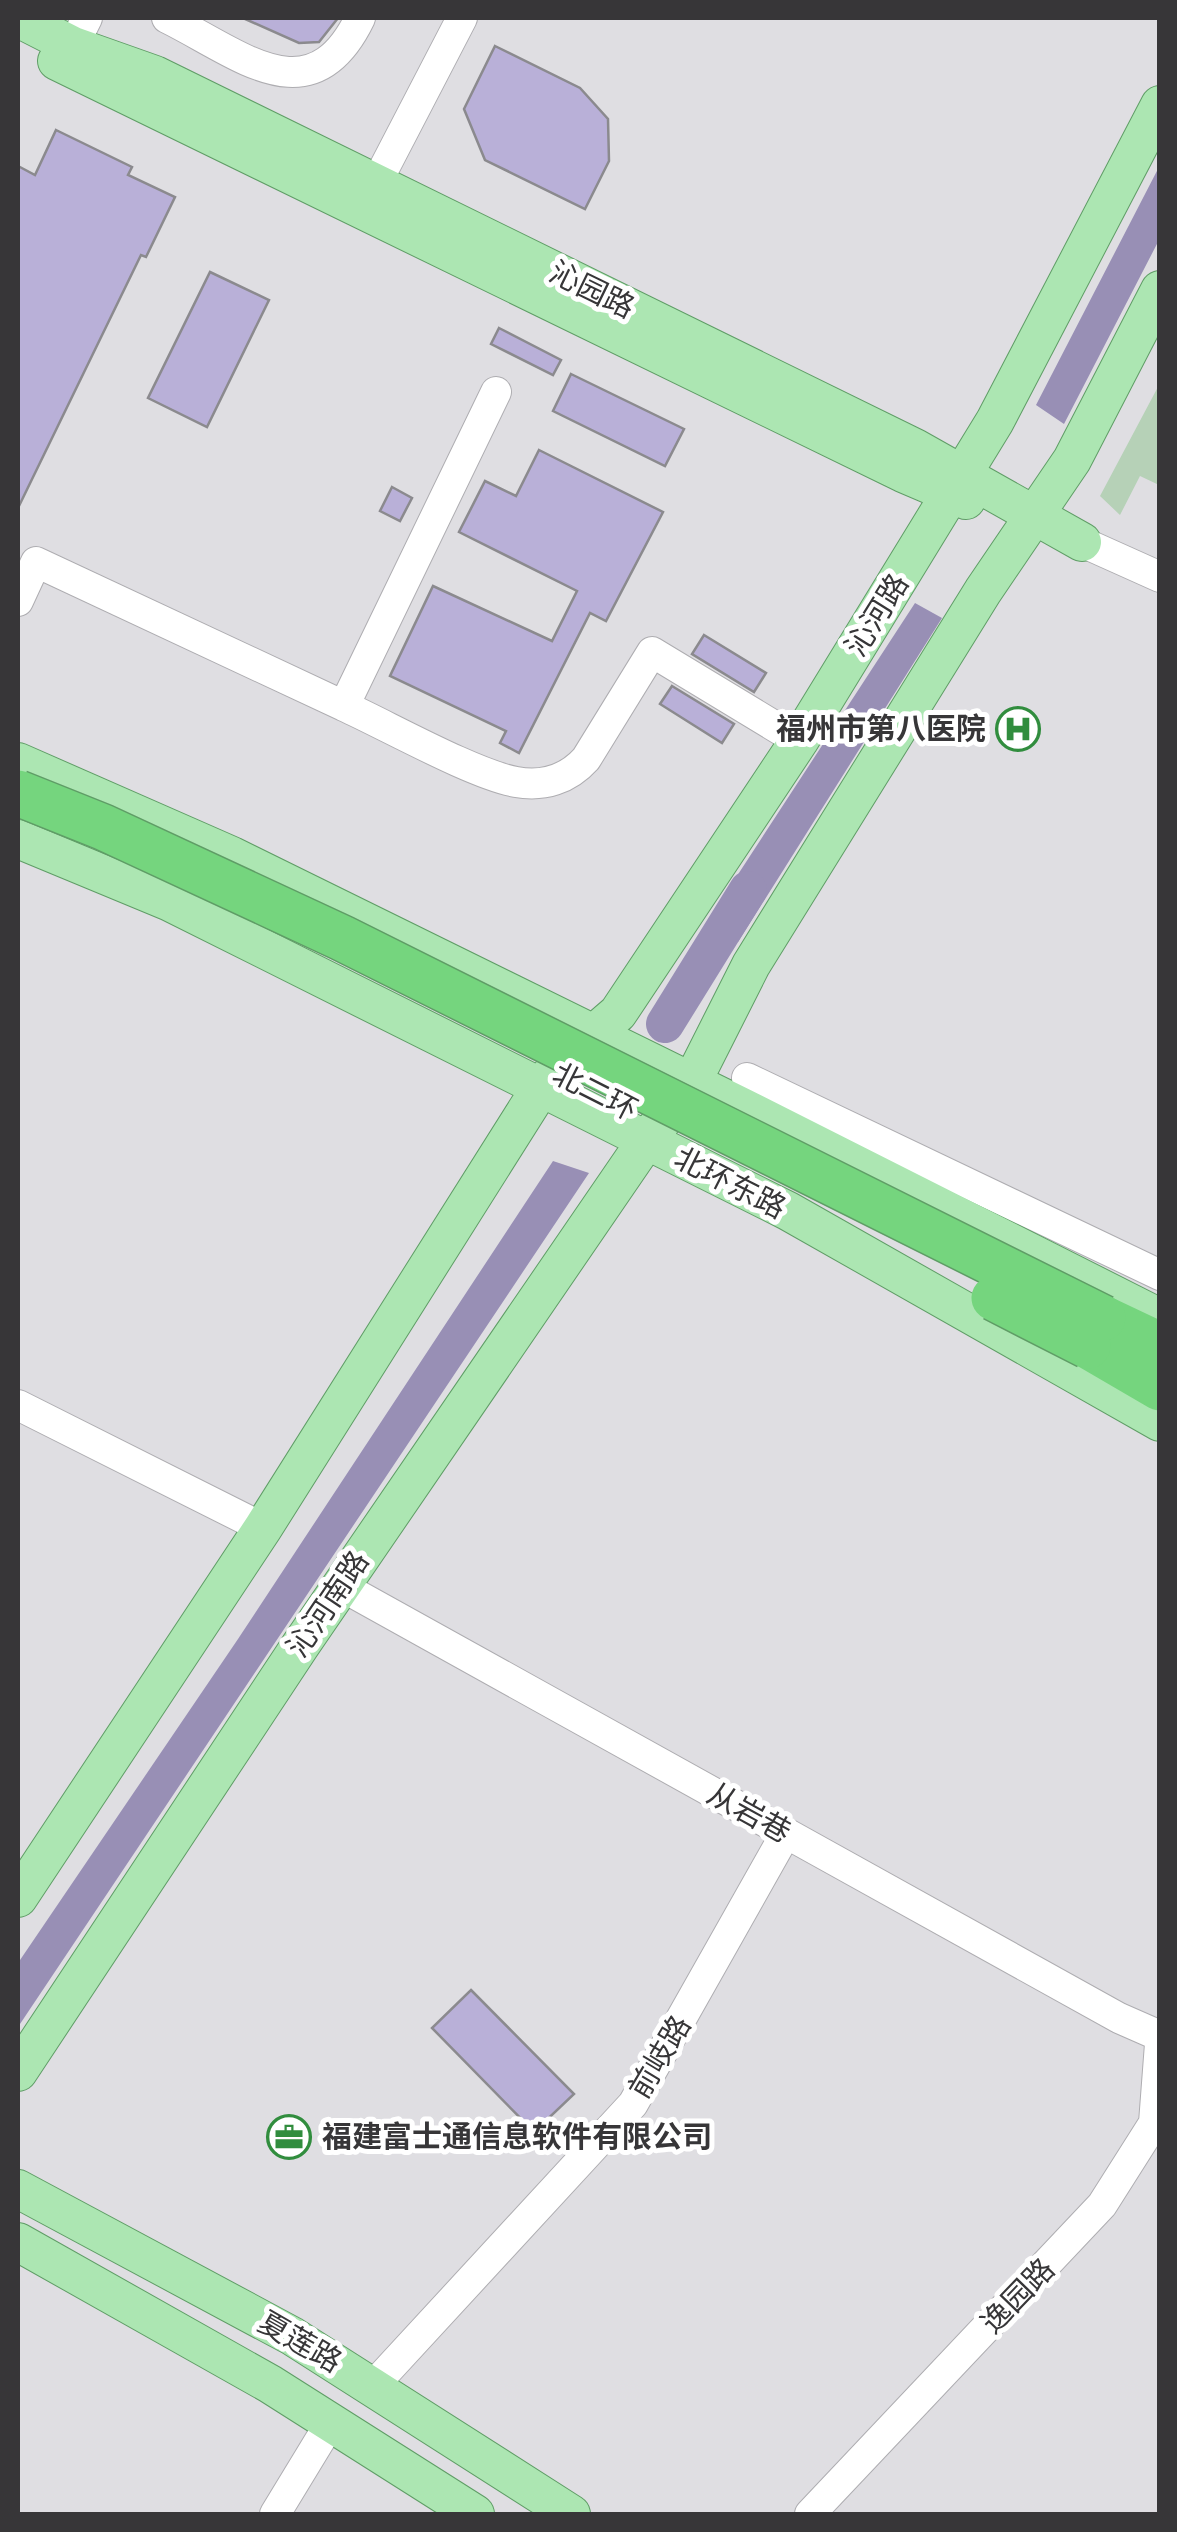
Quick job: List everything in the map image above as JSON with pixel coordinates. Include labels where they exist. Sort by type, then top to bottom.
[{"type":"highway","name":"北二环","points":[[18,793],[138,843],[342,938],[1095,1332],[1160,1388]]},
{"type":"highway","name":"北二环","points":[[18,820],[94,849],[334,959],[1095,1332],[1160,1345]]},
{"type":"main road","name":"沁园路","points":[[18,18],[80,32],[369,196],[1082,542]]},
{"type":"main road","points":[[18,43],[369,196]]},
{"type":"main road","name":"沁河路","points":[[540,1089],[559,1064],[618,1013],[798,741],[958,484],[1092,241],[1160,105]]},
{"type":"main road","points":[[646,1141],[692,1082],[750,965],[1089,430],[1160,290]]},
{"type":"main road","points":[[18,762],[232,856],[692,1082],[933,1185],[1160,1318]]},
{"type":"main road","name":"北环东路","points":[[18,839],[170,902],[788,1211],[1160,1422]]},
{"type":"main road","points":[[18,1898],[262,1528],[540,1089]]},
{"type":"main road","name":"沁河南路","points":[[18,2072],[341,1586],[646,1141]]},
{"type":"main road","name":"夏莲路","points":[[18,2189],[251,2314],[373,2386],[571,2514]]},
{"type":"main road","name":"夏莲路","points":[[18,2242],[331,2422],[475,2514]]},
{"type":"street","points":[[167,18],[261,64],[294,74],[319,68],[340,54],[360,18]]},
{"type":"street","points":[[369,196],[462,18]]},
{"type":"street","points":[[344,706],[496,392]]},
{"type":"street","name":"沁园路","points":[[1082,542],[1160,577]]},
{"type":"street","points":[[18,601],[36,562],[505,779],[546,782],[575,771],[652,652],[798,741]]},
{"type":"street","points":[[747,1078],[933,1185],[1160,1275]]},
{"type":"street","points":[[18,1404],[262,1528]]},
{"type":"street","name":"从岩巷","points":[[341,1586],[1119,2018],[1160,2036]]},
{"type":"street","name":"前岐路","points":[[373,2386],[632,2104],[786,1833]]},
{"type":"street","name":"逸园路","points":[[810,2514],[1102,2205],[1154,2123],[1160,2044]]},
{"type":"street","points":[[275,2514],[331,2422]]},
{"type":"green space","points":[[1159,385],[1159,485],[1140,476],[1120,515],[1100,496]]},
{"type":"shaded area","points":[[1159,167],[1159,240],[1064,424],[1036,405]]},
{"type":"shaded area","points":[[915,603],[942,618],[738,942],[705,925]]},
{"type":"shaded area","points":[[553,1161],[589,1173],[18,2027],[18,1963],[238,1639]]},
{"type":"building","points":[[243,18],[338,18],[319,42],[299,43]]},
{"type":"building","points":[[495,46],[580,88],[608,119],[609,161],[585,209],[485,160],[464,109]]},
{"type":"building","points":[[56,130],[132,167],[128,175],[175,197],[146,257],[141,255],[18,508],[18,166],[35,175]]},
{"type":"building","points":[[210,272],[269,300],[207,427],[148,398]]},
{"type":"building","points":[[499,328],[561,360],[553,375],[491,344]]},
{"type":"building","points":[[571,374],[684,429],[665,466],[553,411]]},
{"type":"building","points":[[539,450],[663,512],[606,621],[590,613],[519,753],[500,743],[506,731],[390,676],[433,586],[552,641],[577,591],[459,532],[485,481],[516,496]]},
{"type":"building","points":[[392,487],[412,498],[400,521],[380,511]]},
{"type":"building","points":[[704,635],[766,673],[754,692],[692,654]]},
{"type":"building","points":[[672,686],[734,724],[722,743],[660,704]]},
{"type":"building","points":[[471,1990],[574,2094],[534,2132],[432,2028]]},
{"type":"waterway","points":[[665,1024],[748,890]]},
{"type":"place","name":"福州市第八医院","points":[[1018,729]]},
{"type":"place","name":"福建富士通信息软件有限公司","points":[[289,2137]]}]
